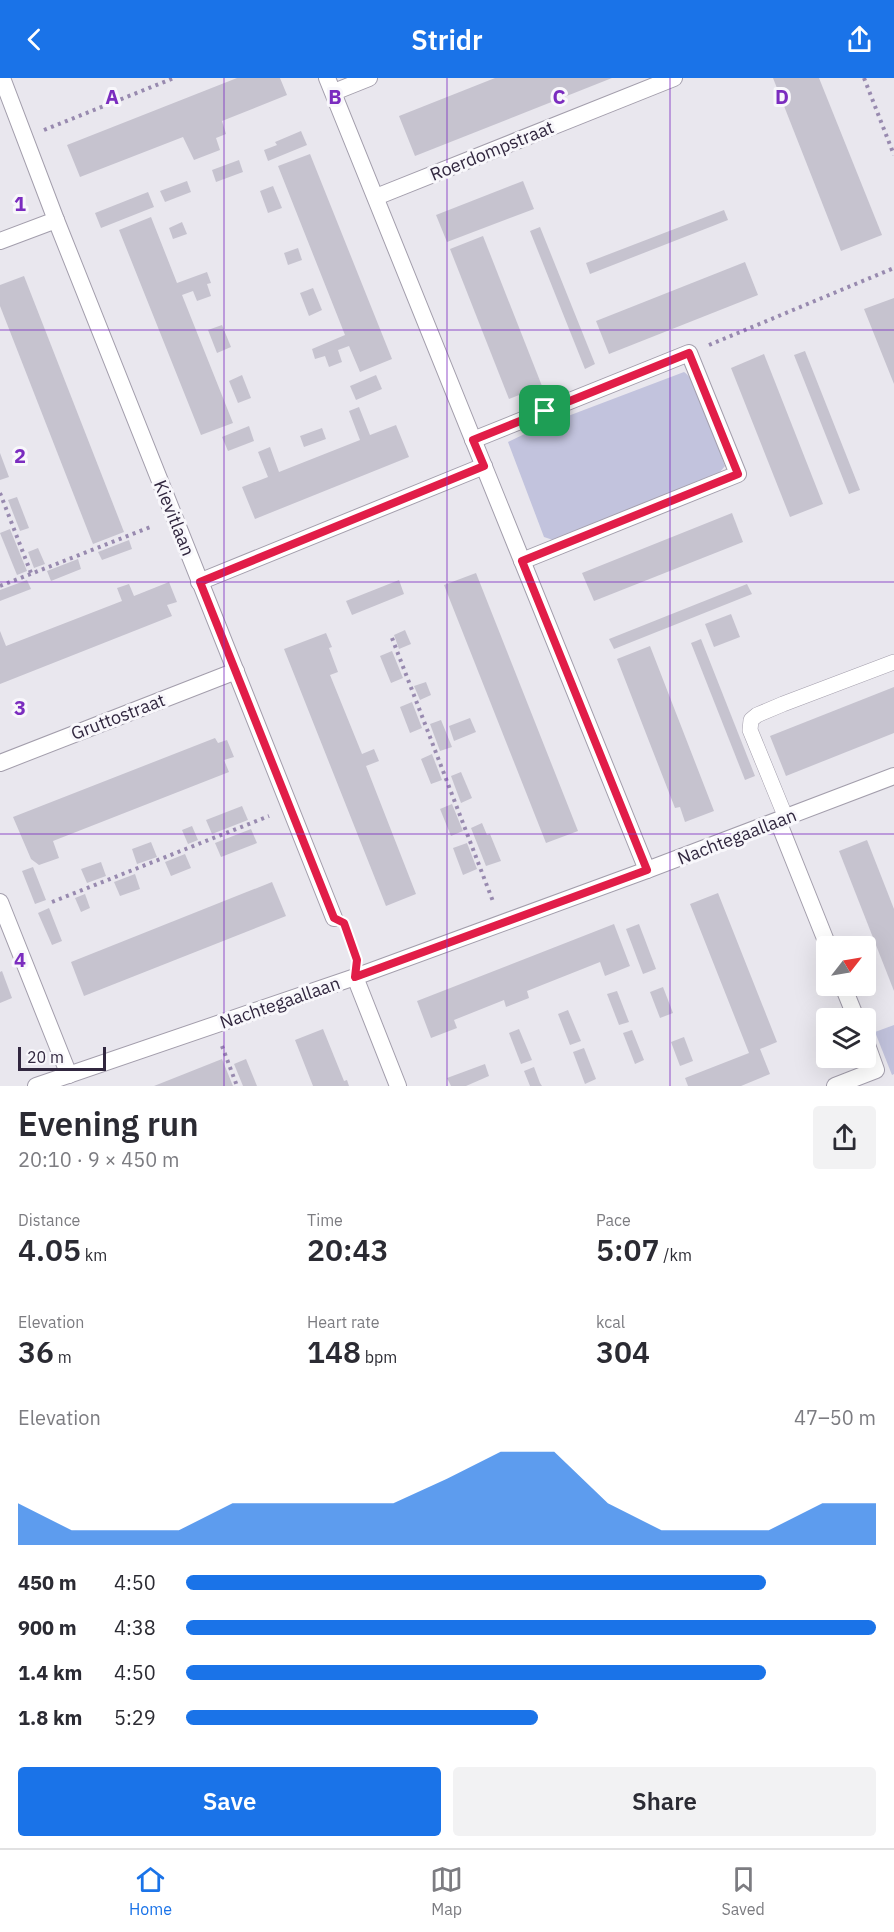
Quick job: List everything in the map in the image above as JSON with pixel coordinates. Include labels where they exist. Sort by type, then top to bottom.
[{"type":"street","name":"Kievitlaan","points":[[2,78],[56,220],[334,918]]},
{"type":"street","points":[[369,78],[331,85],[647,870]]},
{"type":"street","name":"Roerdompstraat","points":[[376,197],[674,78]]},
{"type":"street","points":[[0,242],[56,220]]},
{"type":"street","points":[[473,440],[689,353],[738,474],[522,561]]},
{"type":"street","points":[[200,582],[484,466]]},
{"type":"street","name":"Gruttostraat","points":[[0,763],[236,671]]},
{"type":"street","name":"Nachtegaallaan","points":[[36,1086],[502,924],[894,776]]},
{"type":"street","points":[[782,820],[824,936]]},
{"type":"street","points":[[0,902],[69,1075]]},
{"type":"street","points":[[355,977],[398,1086]]},
{"type":"street","points":[[835,1086],[876,1070],[875,1068]]},
{"type":"lane","points":[[782,820],[750,730],[751,720],[783,704],[894,662]]},
{"type":"path","points":[[26,138],[174,78]]},
{"type":"path","points":[[864,78],[894,155]]},
{"type":"path","points":[[689,353],[894,268]]},
{"type":"path","points":[[0,493],[31,573]]},
{"type":"path","points":[[0,586],[174,518]]},
{"type":"path","points":[[392,638],[502,924]]},
{"type":"path","points":[[52,902],[290,808]]},
{"type":"path","points":[[334,918],[344,923],[357,960],[355,977]]},
{"type":"path","points":[[214,1026],[237,1086]]},
{"type":"shaded area","points":[[684,372],[696,388],[708,415],[725,466],[720,472],[553,540],[544,537],[508,442],[539,427]]},
{"type":"shaded area","points":[[894,1025],[894,1074],[892,1075],[876,1035],[876,1032]]},
{"type":"building","points":[[237,78],[280,78],[287,95],[222,121],[226,134],[216,138],[220,150],[194,160],[183,137],[80,177],[67,145]]},
{"type":"building","points":[[495,78],[612,78],[415,156],[399,116]]},
{"type":"building","points":[[773,78],[819,78],[882,235],[841,251]]},
{"type":"building","points":[[301,131],[307,145],[268,161],[264,150],[277,145],[275,142]]},
{"type":"building","points":[[310,154],[392,359],[360,372],[349,346],[338,350],[342,362],[329,367],[325,356],[315,359],[312,349],[345,335],[278,166]]},
{"type":"building","points":[[239,160],[243,172],[216,182],[212,170]]},
{"type":"building","points":[[187,181],[191,192],[165,202],[160,191]]},
{"type":"building","points":[[523,181],[534,209],[447,242],[436,215]]},
{"type":"building","points":[[273,186],[282,208],[268,213],[260,191]]},
{"type":"building","points":[[148,192],[154,207],[101,228],[95,213]]},
{"type":"building","points":[[724,210],[728,220],[590,274],[586,263]]},
{"type":"building","points":[[151,217],[177,283],[207,272],[211,283],[207,284],[211,296],[197,301],[193,291],[182,295],[233,423],[201,435],[119,230]]},
{"type":"building","points":[[182,222],[187,234],[173,239],[169,228]]},
{"type":"building","points":[[540,227],[595,364],[585,369],[530,231]]},
{"type":"building","points":[[483,236],[542,386],[509,399],[450,249]]},
{"type":"building","points":[[298,248],[302,260],[288,265],[284,253]]},
{"type":"building","points":[[745,262],[758,295],[609,354],[596,321]]},
{"type":"building","points":[[24,276],[124,532],[93,544],[0,306],[0,285]]},
{"type":"building","points":[[313,288],[322,310],[309,316],[300,293]]},
{"type":"building","points":[[894,298],[894,384],[864,309]]},
{"type":"building","points":[[222,325],[231,347],[217,353],[208,330]]},
{"type":"building","points":[[805,351],[860,490],[849,494],[794,355]]},
{"type":"building","points":[[764,354],[823,504],[790,517],[731,368]]},
{"type":"building","points":[[242,375],[251,398],[238,403],[229,381]]},
{"type":"building","points":[[376,375],[382,389],[356,400],[350,386]]},
{"type":"building","points":[[359,407],[370,435],[396,425],[409,457],[255,519],[242,487],[268,477],[258,452],[270,447],[279,472],[360,440],[349,411]]},
{"type":"building","points":[[249,426],[254,441],[228,451],[222,437]]},
{"type":"building","points":[[322,428],[326,439],[304,447],[300,436]]},
{"type":"building","points":[[0,453],[9,477],[0,480]]},
{"type":"building","points":[[17,497],[29,528],[20,531],[8,500]]},
{"type":"building","points":[[732,513],[743,542],[594,601],[582,573]]},
{"type":"building","points":[[10,529],[27,571],[17,575],[0,533]]},
{"type":"building","points":[[129,540],[132,549],[102,560],[98,552]]},
{"type":"building","points":[[38,548],[45,564],[34,568],[28,552]]},
{"type":"building","points":[[78,559],[81,569],[51,581],[47,571]]},
{"type":"building","points":[[476,573],[578,831],[546,843],[444,585]]},
{"type":"building","points":[[27,580],[31,589],[0,601],[0,590]]},
{"type":"building","points":[[399,580],[404,594],[352,615],[346,601]]},
{"type":"building","points":[[169,582],[177,602],[167,605],[172,616],[0,684],[0,631],[6,646],[122,601],[117,588],[129,584],[134,596]]},
{"type":"building","points":[[747,584],[752,594],[614,649],[609,639]]},
{"type":"building","points":[[731,614],[740,637],[714,647],[705,624]]},
{"type":"building","points":[[405,630],[411,644],[399,649],[394,635]]},
{"type":"building","points":[[326,633],[338,672],[330,675],[362,754],[374,749],[379,761],[366,766],[416,894],[386,906],[284,649]]},
{"type":"building","points":[[701,639],[755,776],[745,780],[691,643]]},
{"type":"building","points":[[650,646],[714,811],[685,822],[680,807],[675,808],[617,659]]},
{"type":"building","points":[[392,651],[403,678],[391,683],[380,656]]},
{"type":"building","points":[[426,682],[431,695],[420,700],[414,686]]},
{"type":"building","points":[[894,687],[894,733],[786,776],[770,736]]},
{"type":"building","points":[[412,702],[422,728],[410,733],[400,707]]},
{"type":"building","points":[[470,718],[476,732],[454,741],[449,726]]},
{"type":"building","points":[[441,720],[452,747],[440,751],[430,724]]},
{"type":"building","points":[[215,738],[218,743],[227,740],[234,757],[224,760],[229,772],[53,841],[59,858],[39,865],[31,859],[13,817]]},
{"type":"building","points":[[432,754],[442,780],[431,784],[421,759]]},
{"type":"building","points":[[461,772],[472,798],[461,803],[451,776]]},
{"type":"building","points":[[452,804],[463,831],[451,836],[440,809]]},
{"type":"building","points":[[242,806],[248,820],[212,834],[206,820]]},
{"type":"building","points":[[482,823],[487,835],[490,834],[501,861],[486,866],[471,828]]},
{"type":"building","points":[[192,826],[198,840],[188,844],[182,830]]},
{"type":"building","points":[[251,829],[257,843],[221,857],[215,843]]},
{"type":"building","points":[[867,840],[894,909],[894,991],[876,945],[876,936],[872,936],[839,851]]},
{"type":"building","points":[[151,842],[157,857],[137,864],[132,849]]},
{"type":"building","points":[[467,843],[477,869],[463,875],[453,848]]},
{"type":"building","points":[[185,854],[191,868],[171,876],[165,862]]},
{"type":"building","points":[[101,862],[106,876],[87,883],[81,869]]},
{"type":"building","points":[[33,867],[46,900],[35,904],[22,871]]},
{"type":"building","points":[[135,874],[140,889],[120,896],[114,882]]},
{"type":"building","points":[[272,882],[286,916],[84,996],[71,962]]},
{"type":"building","points":[[718,893],[777,1042],[760,1049],[770,1074],[741,1086],[688,1086],[685,1078],[749,1053],[690,904]]},
{"type":"building","points":[[85,894],[90,908],[81,912],[75,898]]},
{"type":"building","points":[[49,908],[62,941],[52,945],[38,913]]},
{"type":"building","points":[[614,924],[630,966],[605,976],[600,962],[527,991],[529,998],[506,1007],[504,1000],[454,1020],[457,1028],[431,1038],[417,1001]]},
{"type":"building","points":[[639,924],[656,969],[643,974],[626,929]]},
{"type":"building","points":[[2,971],[12,998],[0,1003],[0,972]]},
{"type":"building","points":[[663,987],[673,1013],[660,1018],[650,992]]},
{"type":"building","points":[[617,991],[629,1022],[619,1025],[607,994]]},
{"type":"building","points":[[568,1010],[581,1041],[570,1045],[558,1014]]},
{"type":"building","points":[[323,1029],[344,1081],[347,1080],[349,1086],[313,1086],[295,1040]]},
{"type":"building","points":[[519,1029],[532,1060],[521,1064],[509,1033]]},
{"type":"building","points":[[632,1030],[644,1060],[635,1064],[623,1033]]},
{"type":"building","points":[[684,1037],[693,1061],[680,1066],[671,1042]]},
{"type":"building","points":[[584,1048],[596,1079],[585,1084],[573,1052]]},
{"type":"building","points":[[222,1059],[233,1086],[154,1086]]},
{"type":"building","points":[[246,1059],[257,1086],[243,1086],[234,1064]]},
{"type":"building","points":[[485,1064],[489,1076],[466,1086],[451,1086],[447,1078]]},
{"type":"building","points":[[534,1067],[542,1086],[530,1086],[524,1071]]},
{"type":"route","points":[[689,353],[738,474],[522,561],[647,870],[355,977],[357,960],[344,923],[334,918],[200,582],[484,466],[473,440],[545,411],[689,353]]}]
